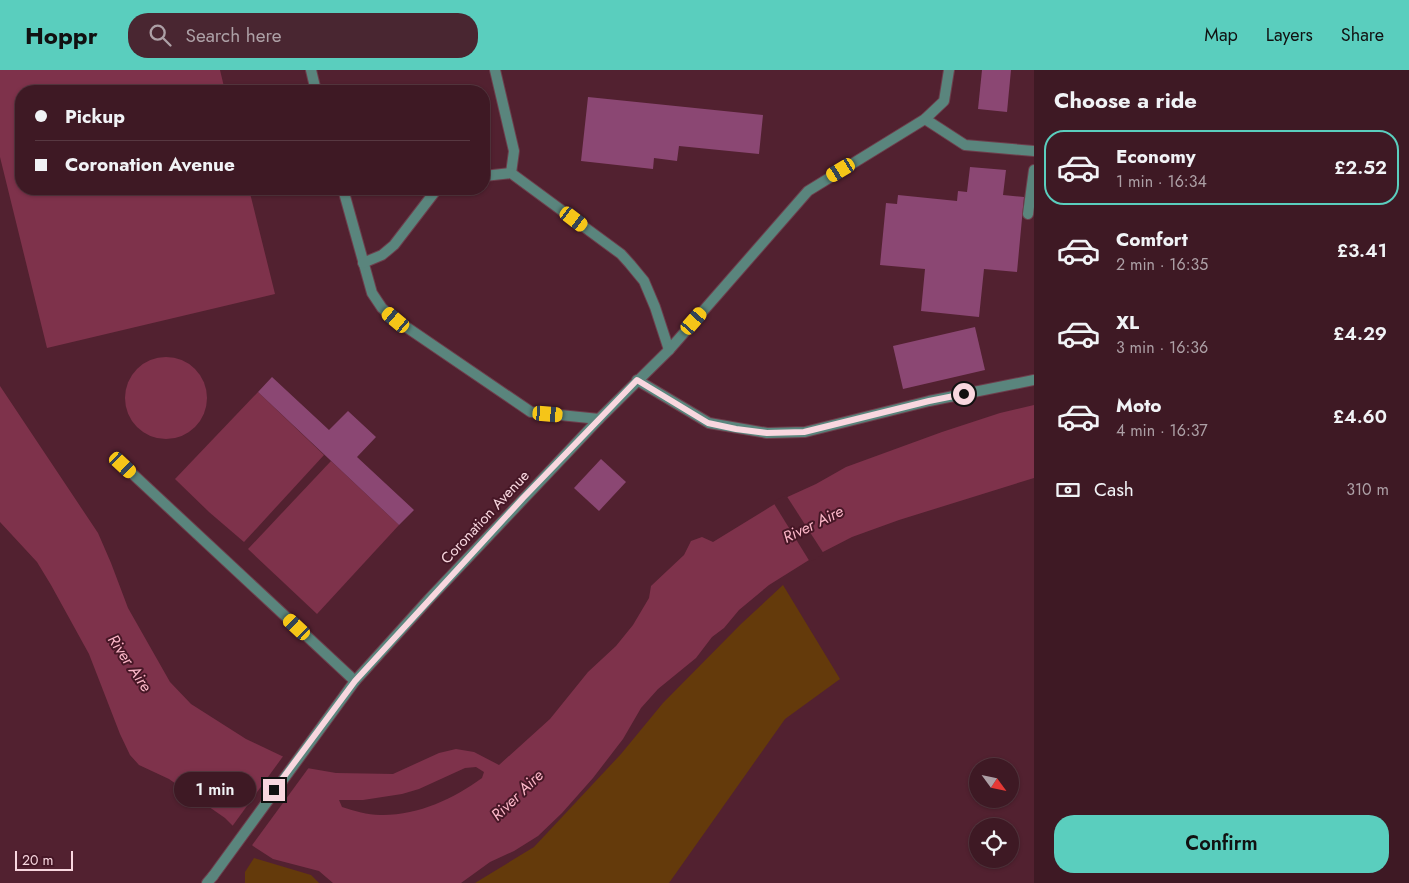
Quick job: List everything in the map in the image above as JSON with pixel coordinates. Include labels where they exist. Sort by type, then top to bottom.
[{"type":"lane","points":[[310,70],[314,85]]},
{"type":"lane","points":[[495,70],[514,151],[511,173]]},
{"type":"lane","name":"Coronation Avenue","points":[[210,879],[355,681],[429,598],[599,419],[669,350],[808,191],[925,119],[944,101],[949,70]]},
{"type":"lane","points":[[925,119],[965,145],[1034,151]]},
{"type":"lane","points":[[1028,214],[1034,170]]},
{"type":"lane","points":[[490,175],[511,173],[621,254],[644,281],[669,350]]},
{"type":"lane","points":[[345,195],[372,293],[382,308],[396,320],[509,399],[531,412],[599,419]]},
{"type":"lane","points":[[363,263],[382,255],[394,245],[432,195]]},
{"type":"lane","points":[[637,380],[708,423],[767,433],[804,432],[929,401],[1034,380]]},
{"type":"lane","points":[[123,465],[355,681]]},
{"type":"shaded area","points":[[783,585],[840,679],[785,719],[669,883],[475,883],[534,847],[621,754],[663,703],[741,624]]},
{"type":"shaded area","points":[[254,858],[311,875],[319,883],[245,883],[245,872]]},
{"type":"water","points":[[0,70],[220,70],[224,85],[15,85],[15,195],[250,195],[275,294],[47,348],[0,157]]},
{"type":"water","points":[[158,357],[174,357],[189,364],[200,375],[207,390],[204,414],[195,427],[174,439],[158,439],[143,432],[132,421],[125,406],[125,390],[132,375],[143,364]]},
{"type":"water","name":"River Aire","points":[[0,386],[98,533],[128,608],[170,682],[191,704],[246,739],[307,768],[336,773],[393,774],[439,753],[456,749],[474,752],[499,765],[550,719],[588,672],[616,646],[633,625],[649,598],[651,586],[684,555],[691,541],[702,537],[713,542],[783,499],[816,484],[846,467],[942,432],[1000,413],[1034,405],[1034,478],[899,520],[852,537],[817,555],[769,585],[739,610],[724,628],[712,637],[696,658],[658,689],[641,708],[623,739],[593,778],[562,813],[538,836],[514,851],[490,862],[461,883],[333,883],[319,871],[273,859],[253,846],[225,818],[169,779],[139,765],[130,755],[120,734],[89,654],[51,585],[37,562],[0,522]],"holes":[[[476,767],[484,772],[482,778],[459,793],[434,805],[407,813],[394,815],[366,814],[342,807],[339,800],[363,800],[402,794],[419,789],[465,768]]]},
{"type":"water","points":[[258,392],[324,455],[244,542],[175,479]]},
{"type":"water","points":[[331,461],[399,525],[317,614],[248,549]]},
{"type":"pier","points":[[786,495],[824,554],[810,562],[773,502]]},
{"type":"pier","points":[[284,755],[310,766],[250,848],[231,828]]},
{"type":"building","points":[[982,70],[1011,70],[1007,112],[978,109]]},
{"type":"building","points":[[588,97],[763,115],[759,154],[679,146],[677,161],[654,158],[653,169],[581,161]]},
{"type":"building","points":[[970,167],[1006,170],[1003,195],[1024,197],[1017,272],[984,269],[979,317],[921,311],[925,269],[880,265],[886,203],[897,204],[898,195],[957,201],[958,191],[967,192]]},
{"type":"building","points":[[975,327],[985,370],[903,389],[893,346]]},
{"type":"building","points":[[272,377],[329,430],[348,411],[376,437],[357,457],[414,510],[399,525],[258,392]]},
{"type":"building","points":[[601,459],[626,482],[599,511],[574,488]]},
{"type":"route","points":[[274,790],[355,681],[429,598],[637,380],[708,423],[767,433],[804,432],[964,394]]}]
